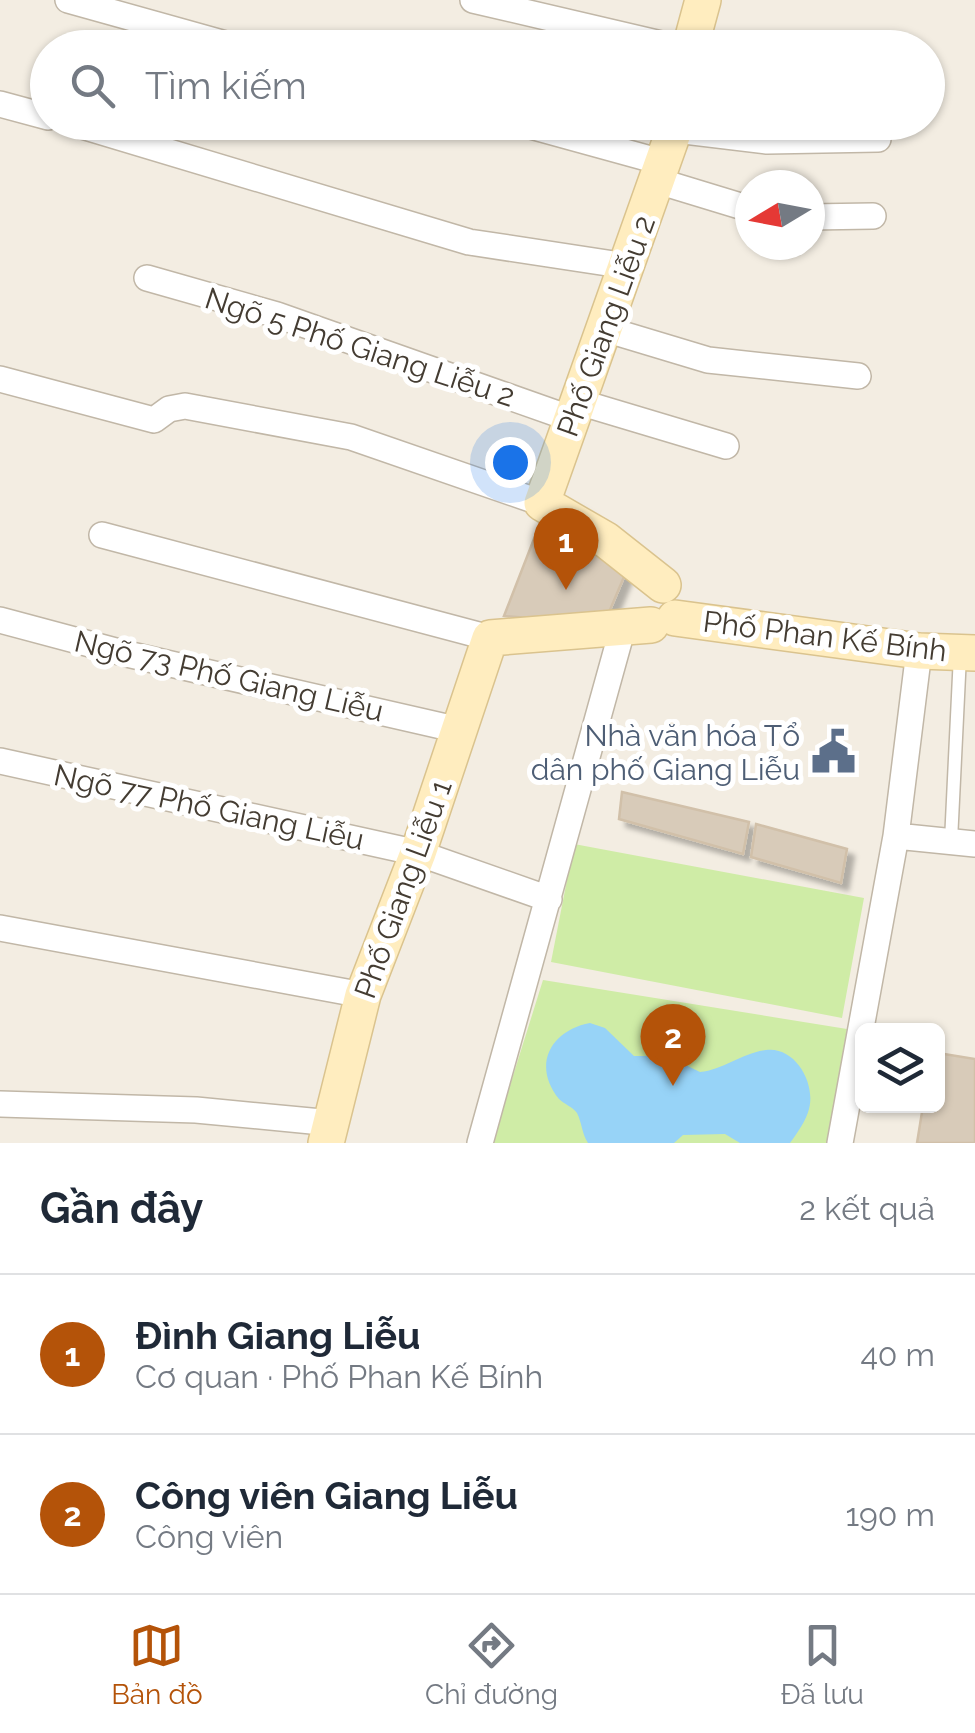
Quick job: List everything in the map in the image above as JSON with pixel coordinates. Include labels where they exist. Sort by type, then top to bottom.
[{"type":"main road","points":[[695,30],[704,0]]},
{"type":"main road","name":"Phố Giang Liễu 2","points":[[542,503],[669,149]]},
{"type":"main road","points":[[542,503],[606,540],[653,614]]},
{"type":"main road","name":"Phố Phan Kế Bính","points":[[490,638],[653,614],[919,651],[968,652]]},
{"type":"main road","name":"Phố Giang Liễu 1","points":[[329,1133],[363,995],[418,852],[490,638]]},
{"type":"street","points":[[68,0],[176,30]]},
{"type":"street","points":[[473,0],[601,30]]},
{"type":"street","points":[[0,104],[30,112]]},
{"type":"street","points":[[129,140],[469,242],[627,266]]},
{"type":"street","points":[[618,140],[669,149],[822,140]]},
{"type":"street","points":[[669,149],[735,198]]},
{"type":"street","points":[[825,218],[873,216]]},
{"type":"street","name":"Ngõ 5 Phố Giang Liễu 2","points":[[147,278],[278,314],[576,410],[726,446]]},
{"type":"street","points":[[605,328],[708,360],[858,376]]},
{"type":"street","points":[[0,379],[154,420],[169,408],[185,406],[352,437],[542,503]]},
{"type":"street","points":[[102,535],[490,638]]},
{"type":"street","points":[[480,1143],[548,898],[653,614]]},
{"type":"street","name":"Ngõ 73 Phố Giang Liễu","points":[[0,620],[127,654],[459,730]]},
{"type":"street","points":[[840,1143],[896,836],[919,651]]},
{"type":"street","name":"Ngõ 77 Phố Giang Liễu","points":[[0,760],[418,852],[548,898]]},
{"type":"street","points":[[896,836],[963,842]]},
{"type":"street","points":[[0,928],[218,964],[363,995]]},
{"type":"street","points":[[0,1104],[196,1110],[329,1133]]},
{"type":"lane","points":[[963,842],[968,652]]},
{"type":"green space","points":[[574,844],[864,898],[842,1018],[551,962]]},
{"type":"green space","points":[[543,980],[847,1029],[827,1143],[492,1143]]},
{"type":"water","points":[[590,1023],[605,1028],[634,1056],[667,1056],[700,1072],[766,1050],[786,1054],[806,1078],[810,1099],[806,1118],[790,1143],[740,1143],[725,1134],[683,1135],[674,1143],[588,1143],[577,1113],[559,1099],[551,1086],[546,1061],[565,1033]]},
{"type":"building","points":[[544,513],[629,565],[604,624],[504,616]]},
{"type":"building","points":[[622,792],[749,822],[743,854],[619,819]]},
{"type":"building","points":[[756,824],[847,849],[841,883],[751,857]]},
{"type":"building","points":[[945,1054],[975,1059],[975,1143],[917,1143],[922,1113],[945,1113]]},
{"type":"place","name":"Đình Giang Liễu","points":[[566,590]]},
{"type":"place","name":"Nhà văn hóa Tổ dân phố Giang Liễu","points":[[833,752]]},
{"type":"place","name":"Công viên Giang Liễu","points":[[673,1086]]}]
